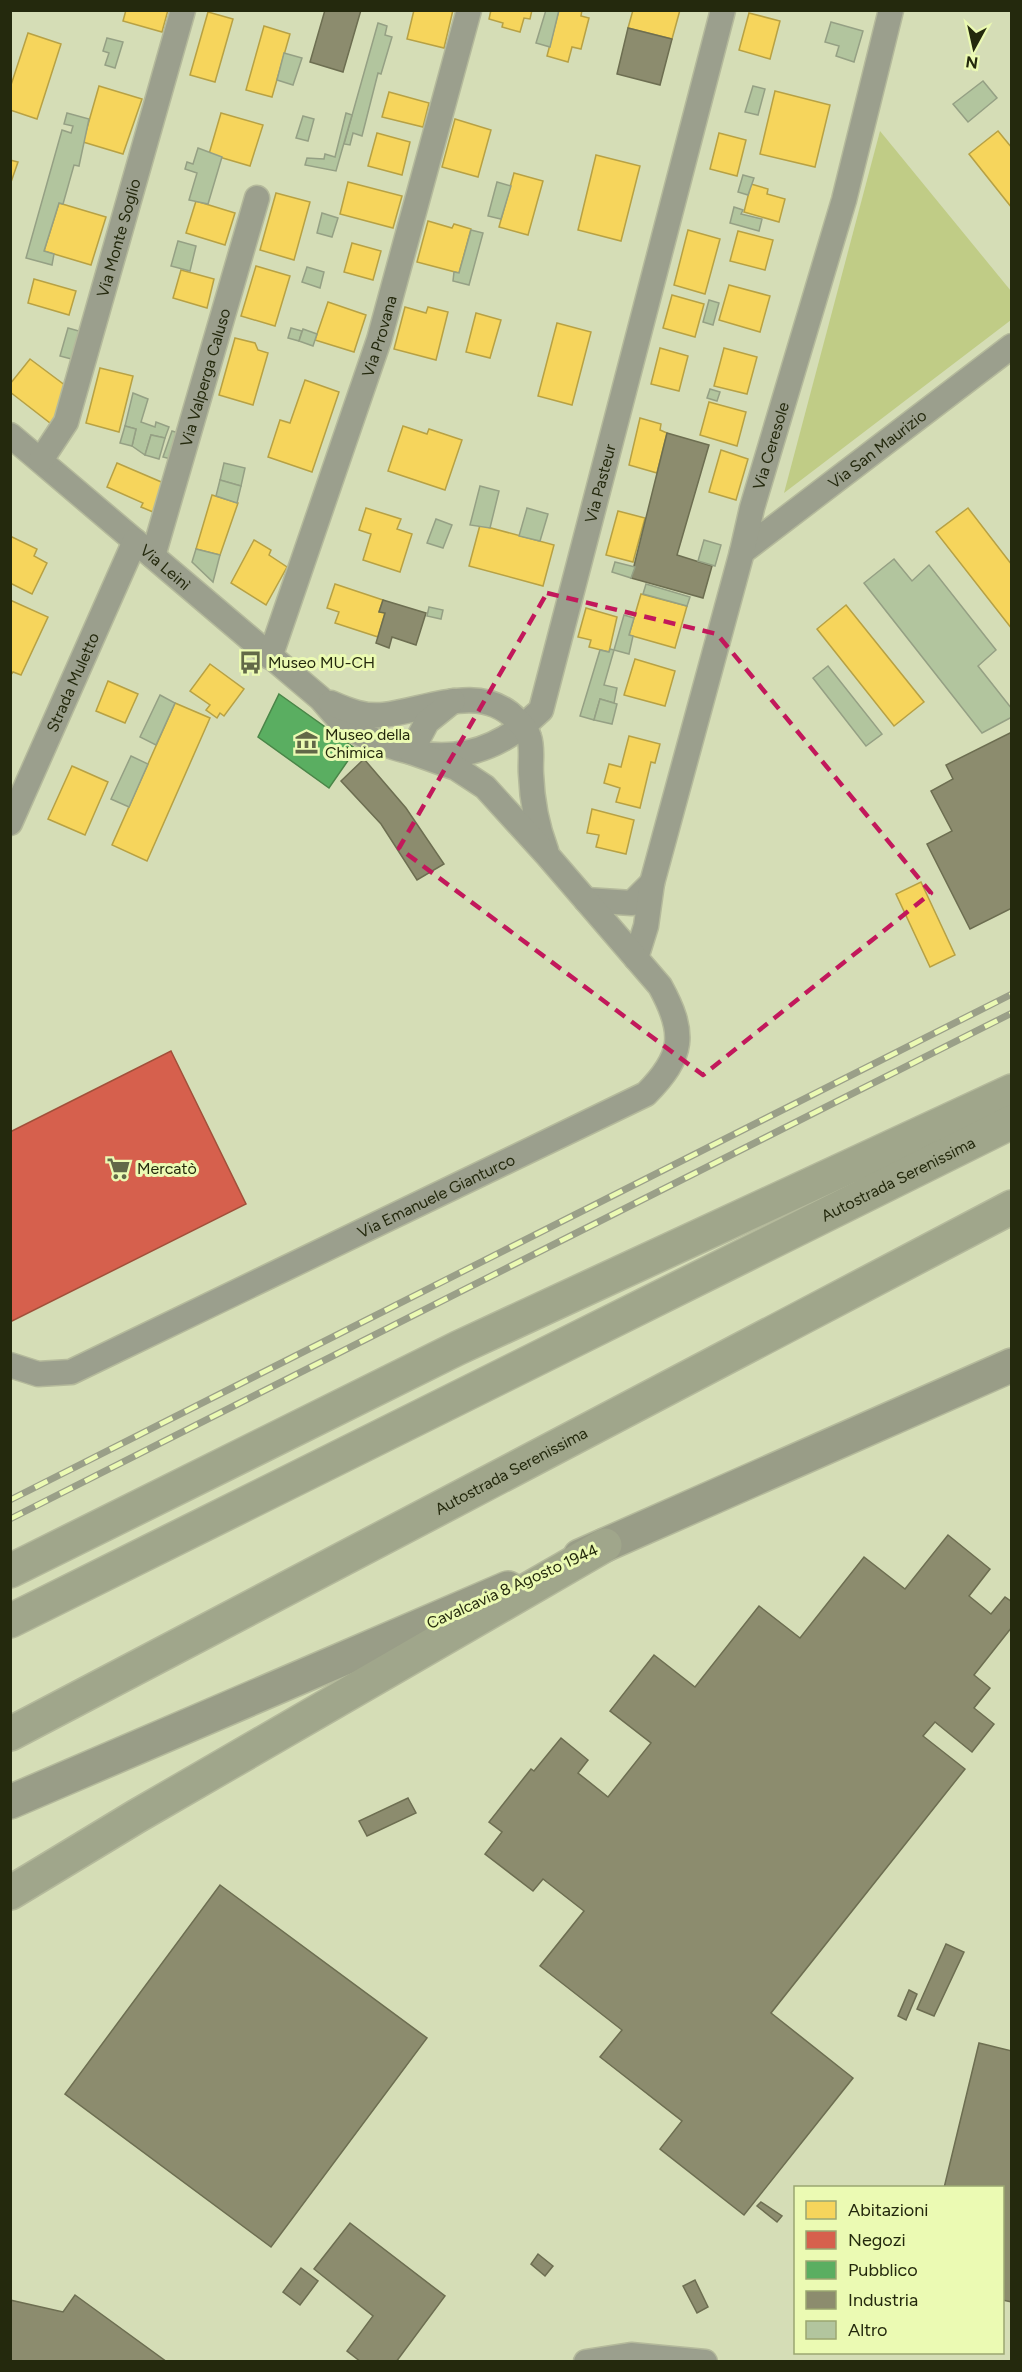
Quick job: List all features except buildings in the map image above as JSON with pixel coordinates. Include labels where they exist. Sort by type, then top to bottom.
[{"type":"highway","points":[[10,1571],[458,1348],[1011,1091]]},
{"type":"highway","name":"Autostrada Serenissima","points":[[10,1621],[1011,1122]]},
{"type":"highway","name":"Autostrada Serenissima","points":[[10,1734],[1011,1207]]},
{"type":"highway","points":[[10,1893],[137,1816],[605,1545]]},
{"type":"main road","name":"Cavalcavia 8 Agosto 1944","points":[[10,1802],[605,1545],[1011,1365]]},
{"type":"street","name":"Via Monte Soglio","points":[[41,460],[66,422],[183,10]]},
{"type":"street","name":"Via Provana","points":[[270,657],[380,340],[469,10]]},
{"type":"street","name":"Via Pasteur","points":[[320,698],[342,722],[356,731],[411,752],[443,757],[463,754],[504,740],[524,727],[541,710],[723,10]]},
{"type":"street","name":"Via Ceresole","points":[[636,958],[646,926],[652,883],[752,508],[844,200],[891,10]]},
{"type":"street","name":"Via Valperga Caluso","points":[[144,549],[257,198]]},
{"type":"street","name":"Via San Maurizio","points":[[742,552],[1011,346]]},
{"type":"street","name":"Via Leinì","points":[[10,435],[320,698]]},
{"type":"street","name":"Strada Muletto","points":[[10,823],[144,549]]},
{"type":"street","points":[[320,698],[364,715],[384,715],[453,701],[474,700],[495,704],[510,713],[524,727],[530,738],[532,794],[536,826],[548,855]]},
{"type":"street","points":[[453,701],[427,722],[411,752],[456,768],[475,779],[494,796],[586,900],[632,903],[652,883]]},
{"type":"street","name":"Via Emanuele Gianturco","points":[[10,1365],[38,1374],[71,1372],[646,1094],[665,1075],[676,1053],[677,1029],[674,1010],[660,986],[586,900]]},
{"type":"street","points":[[586,2361],[632,2355],[705,2361]]},
{"type":"highlighted area","points":[[547,593],[717,634],[931,893],[703,1075],[399,848]]},
{"type":"green space","points":[[880,131],[1011,291],[1011,320],[784,493]]},
{"type":"railway","points":[[10,1500],[1012,994]]},
{"type":"railway","points":[[10,1519],[1012,1013]]},
{"type":"place","name":"Museo MU-CH","points":[[250,662]]},
{"type":"place","name":"Museo della Chimica","points":[[307,743]]},
{"type":"place","name":"Mercatò","points":[[119,1168]]}]
